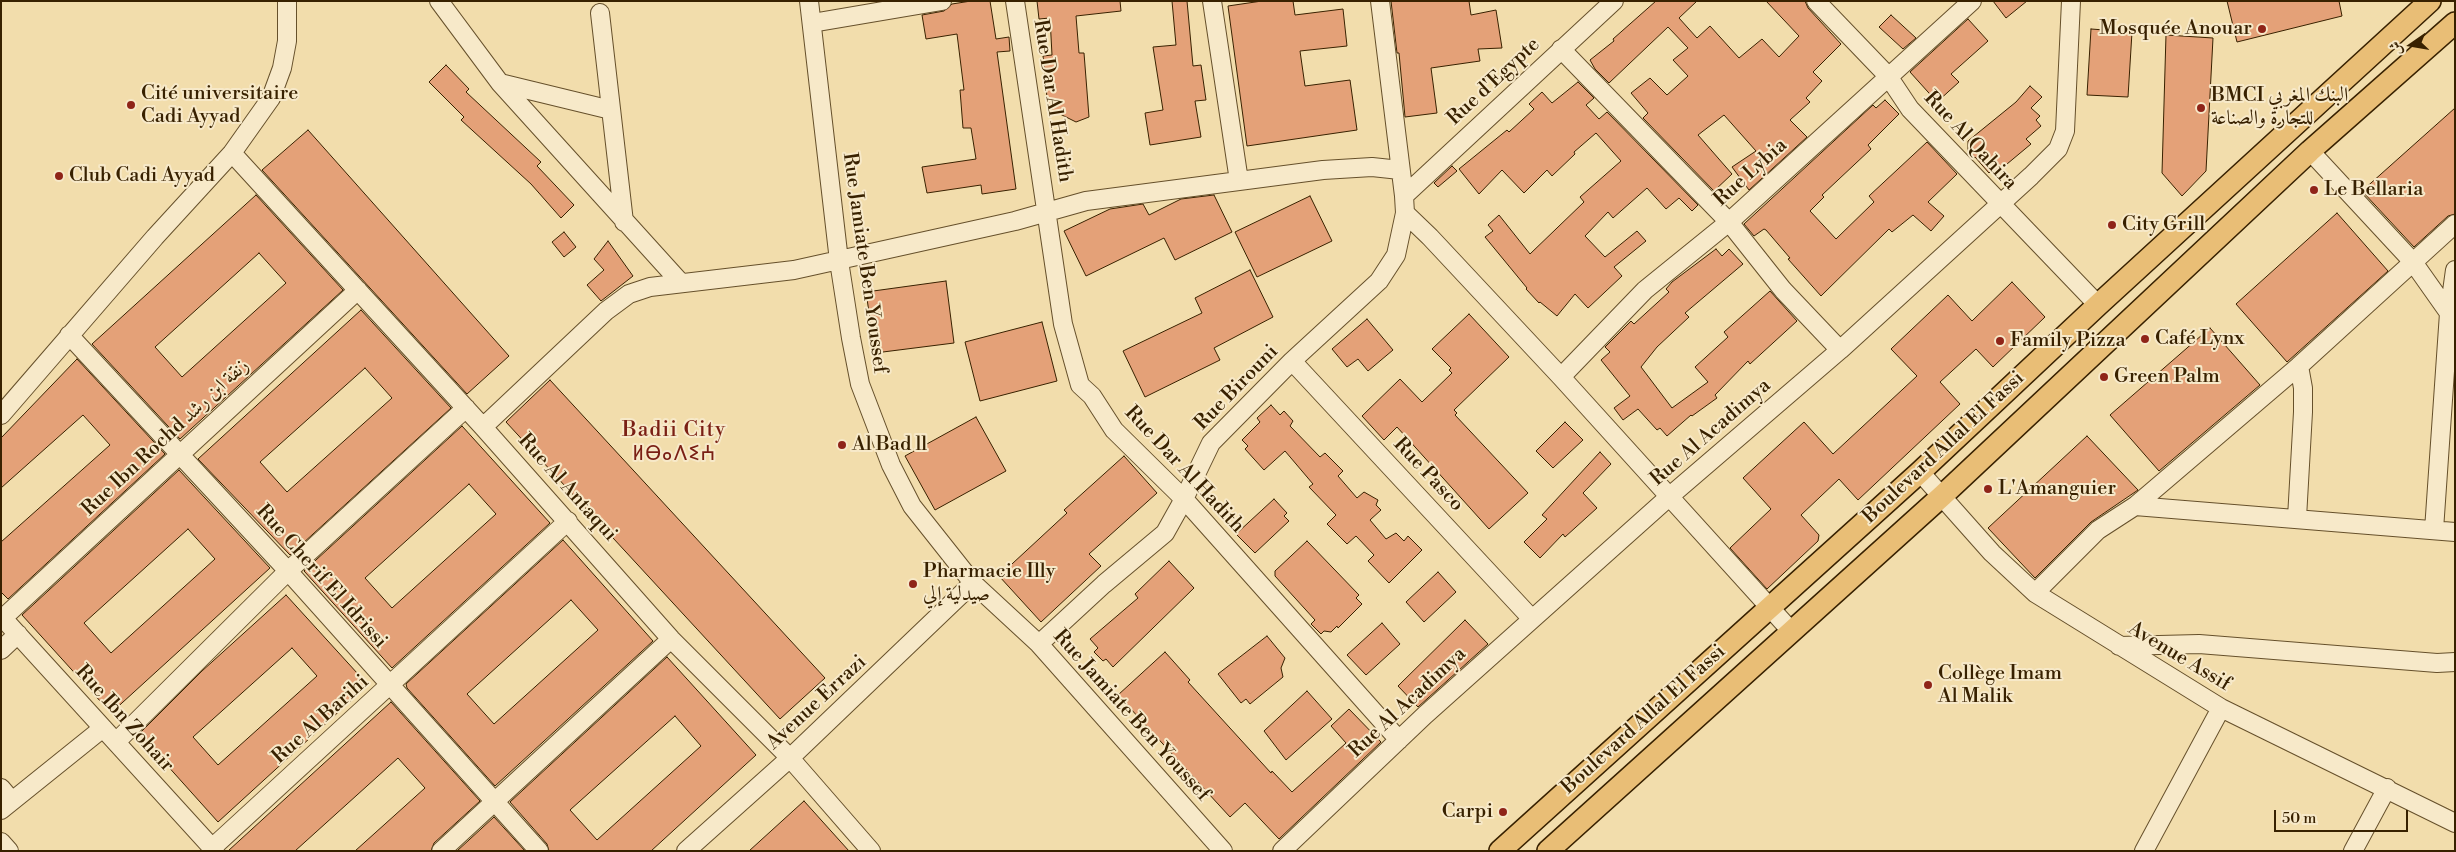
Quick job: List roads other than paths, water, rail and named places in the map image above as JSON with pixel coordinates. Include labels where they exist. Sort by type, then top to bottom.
[{"type":"main road","name":"Boulevard Allal El Fassi","points":[[1500,851],[1920,472],[2098,305],[2430,1]]},
{"type":"main road","name":"Boulevard Allal El Fassi","points":[[1548,851],[1942,496],[2310,151],[2455,23]]},
{"type":"street","points":[[1,415],[69,335],[232,153],[271,98],[282,68],[286,41],[287,1]]},
{"type":"street","points":[[438,1],[500,83],[681,283]]},
{"type":"street","name":"Rue Jamiate Ben Youssef","points":[[809,1],[840,261],[860,384],[891,466],[912,506],[973,583],[1039,644],[1223,851]]},
{"type":"street","points":[[812,23],[942,1]]},
{"type":"street","name":"Rue Dar Al Hadith","points":[[1015,1],[1062,324],[1080,385],[1092,396],[1114,430],[1184,500],[1399,740]]},
{"type":"street","points":[[1212,1],[1239,181]]},
{"type":"street","name":"Rue Birouni","points":[[1039,644],[1104,584],[1165,533],[1184,500],[1211,443],[1292,361],[1379,281],[1396,255],[1405,213],[1404,196],[1380,1]]},
{"type":"street","name":"Rue d'Egypte","points":[[1404,196],[1614,1]]},
{"type":"street","name":"Rue Al Qahira","points":[[1816,1],[1888,76],[1910,109],[2098,305]]},
{"type":"street","name":"Rue Lybia","points":[[1561,377],[1645,290],[1729,222],[1972,1]]},
{"type":"street","name":"Rue Al Acadimya","points":[[1282,851],[1399,740],[1532,619],[1670,496],[1840,350],[1999,203],[2031,176],[2058,148],[2063,140],[2071,1]]},
{"type":"street","points":[[600,13],[624,222]]},
{"type":"street","points":[[1561,49],[1729,222],[1783,290],[1840,350]]},
{"type":"street","points":[[500,83],[611,110]]},
{"type":"street","points":[[2310,151],[2413,262],[2449,313]]},
{"type":"street","name":"Rue Al Antaqui","points":[[232,153],[484,427],[671,639],[790,758],[871,851]]},
{"type":"street","points":[[484,427],[606,311],[630,294],[650,287],[716,281],[794,270],[840,261],[1047,213],[1086,201],[1332,169],[1372,167],[1400,170]]},
{"type":"street","points":[[1405,213],[1561,377],[1792,632]]},
{"type":"street","points":[[2035,593],[2098,530],[2135,506],[2299,366],[2455,224]]},
{"type":"street","points":[[2434,530],[2449,313],[2455,270]]},
{"type":"street","name":"Rue Ibn Rochd زنقة ابن رشد","points":[[2,617],[358,290]]},
{"type":"street","name":"Rue Cherif El Idrissi","points":[[69,335],[288,571],[539,851]]},
{"type":"street","name":"Rue Pasco","points":[[1292,361],[1532,619]]},
{"type":"street","points":[[2296,518],[2303,412],[2303,388],[2299,366]]},
{"type":"street","points":[[116,742],[288,571],[466,408]]},
{"type":"street","name":"Avenue Assif","points":[[1920,472],[1992,553],[2035,593],[2221,708],[2452,818]]},
{"type":"street","points":[[2135,506],[2455,532]]},
{"type":"street","name":"Rue Al Barihi","points":[[214,849],[568,521]]},
{"type":"street","name":"Avenue Errazi","points":[[686,851],[790,758],[973,583]]},
{"type":"street","name":"Rue Ibn Zohair","points":[[2,617],[214,849]]},
{"type":"street","points":[[1,650],[18,634]]},
{"type":"street","points":[[441,851],[671,639]]},
{"type":"street","points":[[2119,646],[2199,644],[2437,663],[2455,662]]},
{"type":"street","points":[[2144,851],[2221,708]]},
{"type":"street","points":[[5,800],[103,728]]},
{"type":"street","points":[[2353,851],[2387,788]]},
{"type":"street","points":[[1,842],[9,851]]},
{"type":"place","name":"Mosquée Anouar","points":[[2262,29]]},
{"type":"place","name":"Cité universitaire Cadi Ayyad","points":[[131,105]]},
{"type":"place","name":"BMCI البنك المغربي للتجارة والصناعة","points":[[2201,108]]},
{"type":"place","name":"Club Cadi Ayyad","points":[[59,176]]},
{"type":"place","name":"Le Bellaria","points":[[2314,190]]},
{"type":"place","name":"City Grill","points":[[2112,225]]},
{"type":"place","name":"Café Lynx","points":[[2145,339]]},
{"type":"place","name":"Family Pizza","points":[[2000,341]]},
{"type":"place","name":"Green Palm","points":[[2104,377]]},
{"type":"place","name":"Al Bad ll","points":[[842,445]]},
{"type":"place","name":"L'Amanguier","points":[[1988,489]]},
{"type":"place","name":"Pharmacie Illy صيدلية إلي","points":[[913,584]]},
{"type":"place","name":"Collège Imam Al Malik","points":[[1928,685]]},
{"type":"place","name":"Carpi","points":[[1503,812]]},
{"type":"district","name":"Badii City ⵍⴱⴰⴷⵉⵄ","points":[[674,443]]}]
